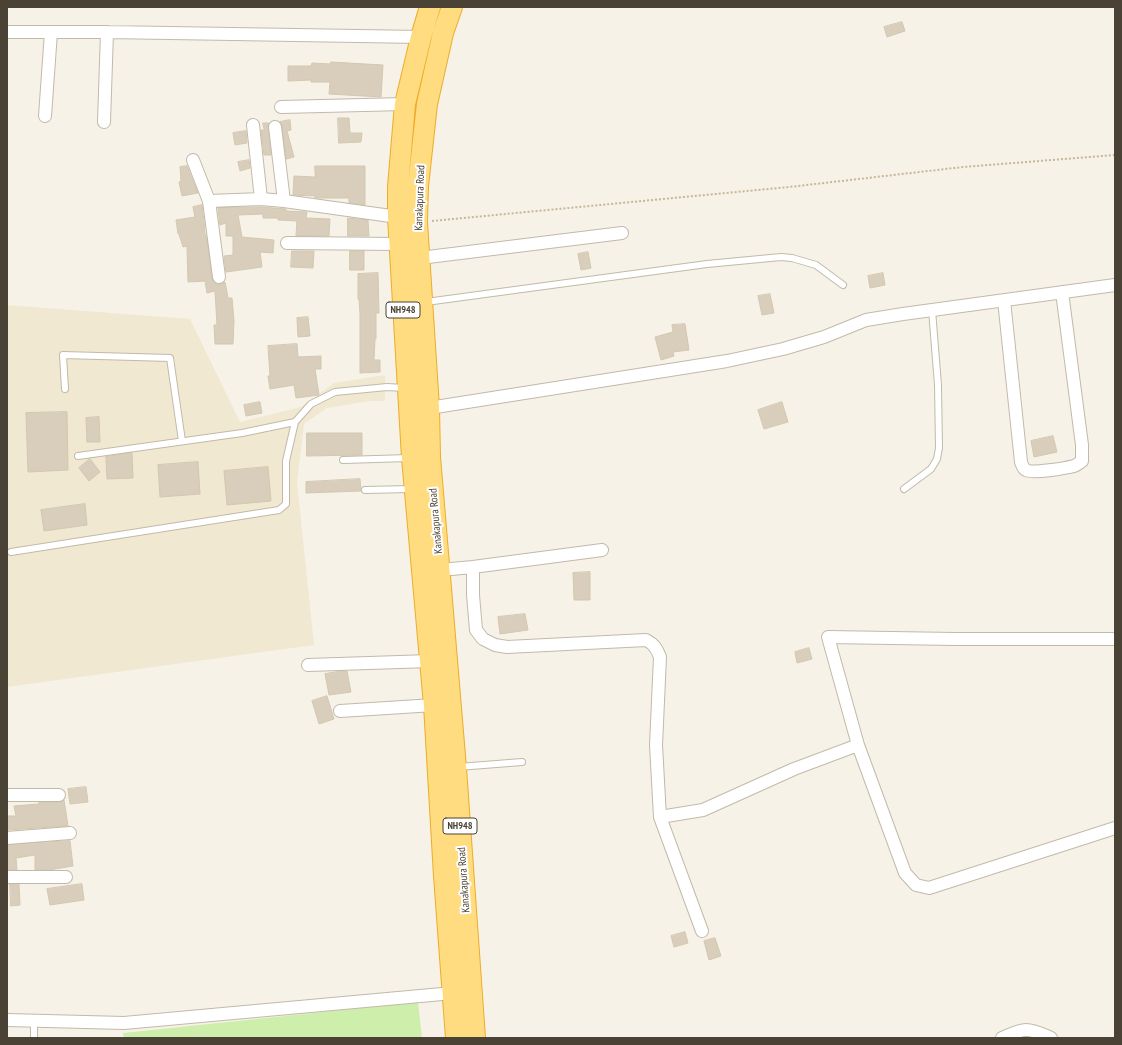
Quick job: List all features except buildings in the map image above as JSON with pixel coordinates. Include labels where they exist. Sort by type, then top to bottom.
[{"type":"highway","name":"Kanakapura Road","points":[[430,7],[421,37],[405,104],[398,187],[399,244],[414,489],[456,768],[475,1038]]},
{"type":"highway","name":"Kanakapura Road","points":[[452,7],[443,33],[427,104],[418,186],[417,222],[429,408],[430,457],[440,570],[430,662],[456,1038]]},
{"type":"street","points":[[7,32],[107,32],[421,37]]},
{"type":"street","points":[[45,116],[51,32]]},
{"type":"street","points":[[104,122],[107,32]]},
{"type":"street","points":[[281,107],[405,104]]},
{"type":"street","points":[[253,125],[261,199]]},
{"type":"street","points":[[275,127],[284,201]]},
{"type":"street","points":[[193,160],[209,201],[219,276]]},
{"type":"street","points":[[209,201],[261,199],[398,217]]},
{"type":"street","points":[[420,258],[622,233]]},
{"type":"street","points":[[287,243],[399,244]]},
{"type":"street","points":[[429,408],[727,361],[783,349],[824,337],[866,320],[1115,284]]},
{"type":"street","points":[[1004,300],[1023,468],[1026,471],[1060,469],[1076,465],[1082,461],[1082,445],[1062,292]]},
{"type":"street","points":[[440,570],[602,550]]},
{"type":"street","points":[[473,567],[473,595],[476,630],[483,639],[495,645],[507,647],[646,640],[651,642],[656,648],[660,657],[656,744],[660,817],[702,931]]},
{"type":"street","points":[[1115,640],[955,640],[828,637],[858,745],[905,872],[916,885],[929,888],[1115,828]]},
{"type":"street","points":[[308,665],[430,662]]},
{"type":"street","points":[[340,711],[434,706]]},
{"type":"street","points":[[660,817],[703,810],[794,769],[858,745]]},
{"type":"street","points":[[7,795],[59,795]]},
{"type":"street","points":[[7,838],[70,832]]},
{"type":"street","points":[[7,877],[66,877]]},
{"type":"street","points":[[7,1020],[124,1023],[453,993]]},
{"type":"street","points":[[1002,1038],[1026,1030],[1051,1038]]},
{"type":"lane","points":[[422,303],[707,264],[781,256],[816,265],[843,284]]},
{"type":"lane","points":[[904,489],[931,469],[937,459],[939,448],[938,384],[932,310]]},
{"type":"lane","points":[[65,389],[63,356],[170,358],[182,441]]},
{"type":"lane","points":[[11,552],[278,510],[286,504],[286,462],[295,422],[312,404],[335,392],[387,387],[409,388]]},
{"type":"lane","points":[[78,456],[242,433],[295,422]]},
{"type":"lane","points":[[343,460],[412,458]]},
{"type":"lane","points":[[365,490],[414,489]]},
{"type":"lane","points":[[456,768],[522,762]]},
{"type":"lane","points":[[34,1021],[34,1038]]},
{"type":"path","points":[[417,222],[789,187],[964,167],[1115,155]]},
{"type":"shaded area","points":[[7,305],[190,319],[240,422],[301,407],[334,383],[385,375],[385,401],[369,401],[327,408],[304,424],[297,482],[314,645],[7,687]]},
{"type":"green space","points":[[418,1002],[422,1038],[124,1038],[123,1033]]}]
